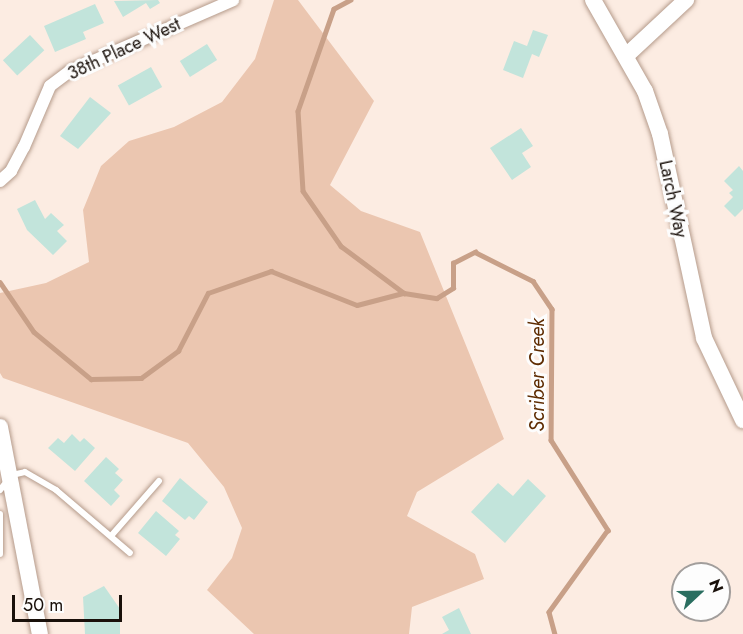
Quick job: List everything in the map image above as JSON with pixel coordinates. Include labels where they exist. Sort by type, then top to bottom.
[{"type":"main road","name":"Larch Way","points":[[593,0],[627,55],[660,134],[704,338],[743,420]]},
{"type":"main road","points":[[627,55],[686,0]]},
{"type":"main road","points":[[0,427],[12,475],[40,634]]},
{"type":"street","name":"38th Place West","points":[[0,181],[11,171],[24,147],[50,86],[70,71],[232,0]]},
{"type":"lane","points":[[0,490],[12,475],[25,472],[56,490],[130,553]]},
{"type":"lane","points":[[111,536],[159,481]]},
{"type":"lane","points":[[0,514],[0,555]]},
{"type":"shaded area","points":[[274,0],[298,0],[374,101],[330,185],[361,211],[420,232],[504,439],[417,492],[407,516],[475,554],[484,579],[412,607],[409,634],[254,634],[207,590],[232,558],[242,528],[224,487],[188,443],[3,378],[0,373],[0,293],[46,283],[89,262],[83,210],[101,166],[129,141],[174,127],[222,102],[255,59]]},
{"type":"building","points":[[158,0],[160,3],[150,9],[146,3],[123,17],[114,1]]},
{"type":"building","points":[[95,4],[104,23],[83,32],[86,39],[55,52],[44,26]]},
{"type":"building","points":[[533,30],[548,35],[539,57],[532,54],[523,78],[503,70],[514,41],[527,46]]},
{"type":"building","points":[[30,35],[44,50],[17,76],[3,60]]},
{"type":"building","points":[[207,44],[217,60],[190,77],[180,61]]},
{"type":"building","points":[[151,67],[162,87],[129,106],[118,85]]},
{"type":"building","points":[[90,97],[111,113],[78,149],[60,136]]},
{"type":"building","points":[[521,128],[533,146],[522,153],[531,167],[512,180],[490,148]]},
{"type":"building","points":[[739,166],[743,171],[743,209],[735,217],[724,206],[733,197],[729,193],[733,190],[724,181]]},
{"type":"building","points":[[35,200],[45,219],[51,213],[64,225],[57,231],[67,241],[53,255],[27,230],[17,209]]},
{"type":"building","points":[[72,434],[80,442],[84,438],[95,448],[75,471],[48,448],[58,438],[64,443]]},
{"type":"building","points":[[106,457],[119,469],[115,473],[123,480],[114,490],[120,496],[111,506],[84,481]]},
{"type":"building","points":[[180,478],[208,502],[194,520],[189,516],[185,520],[162,501]]},
{"type":"building","points":[[528,479],[546,496],[505,543],[471,512],[498,483],[513,496]]},
{"type":"building","points":[[156,511],[179,531],[175,535],[180,539],[166,556],[138,533]]},
{"type":"building","points":[[104,586],[120,609],[120,634],[85,634],[83,597]]},
{"type":"building","points":[[459,608],[471,634],[442,634],[449,630],[442,617]]},
{"type":"waterway","name":"Scriber Creek","points":[[351,0],[334,9],[298,111],[303,191],[341,246],[404,293],[437,298],[453,288],[453,263],[475,252],[533,281],[552,309],[551,440],[608,530],[549,612],[555,634]]},
{"type":"waterway","points":[[0,282],[34,332],[91,379],[141,378],[178,351],[208,293],[271,271],[357,305],[403,293]]}]
